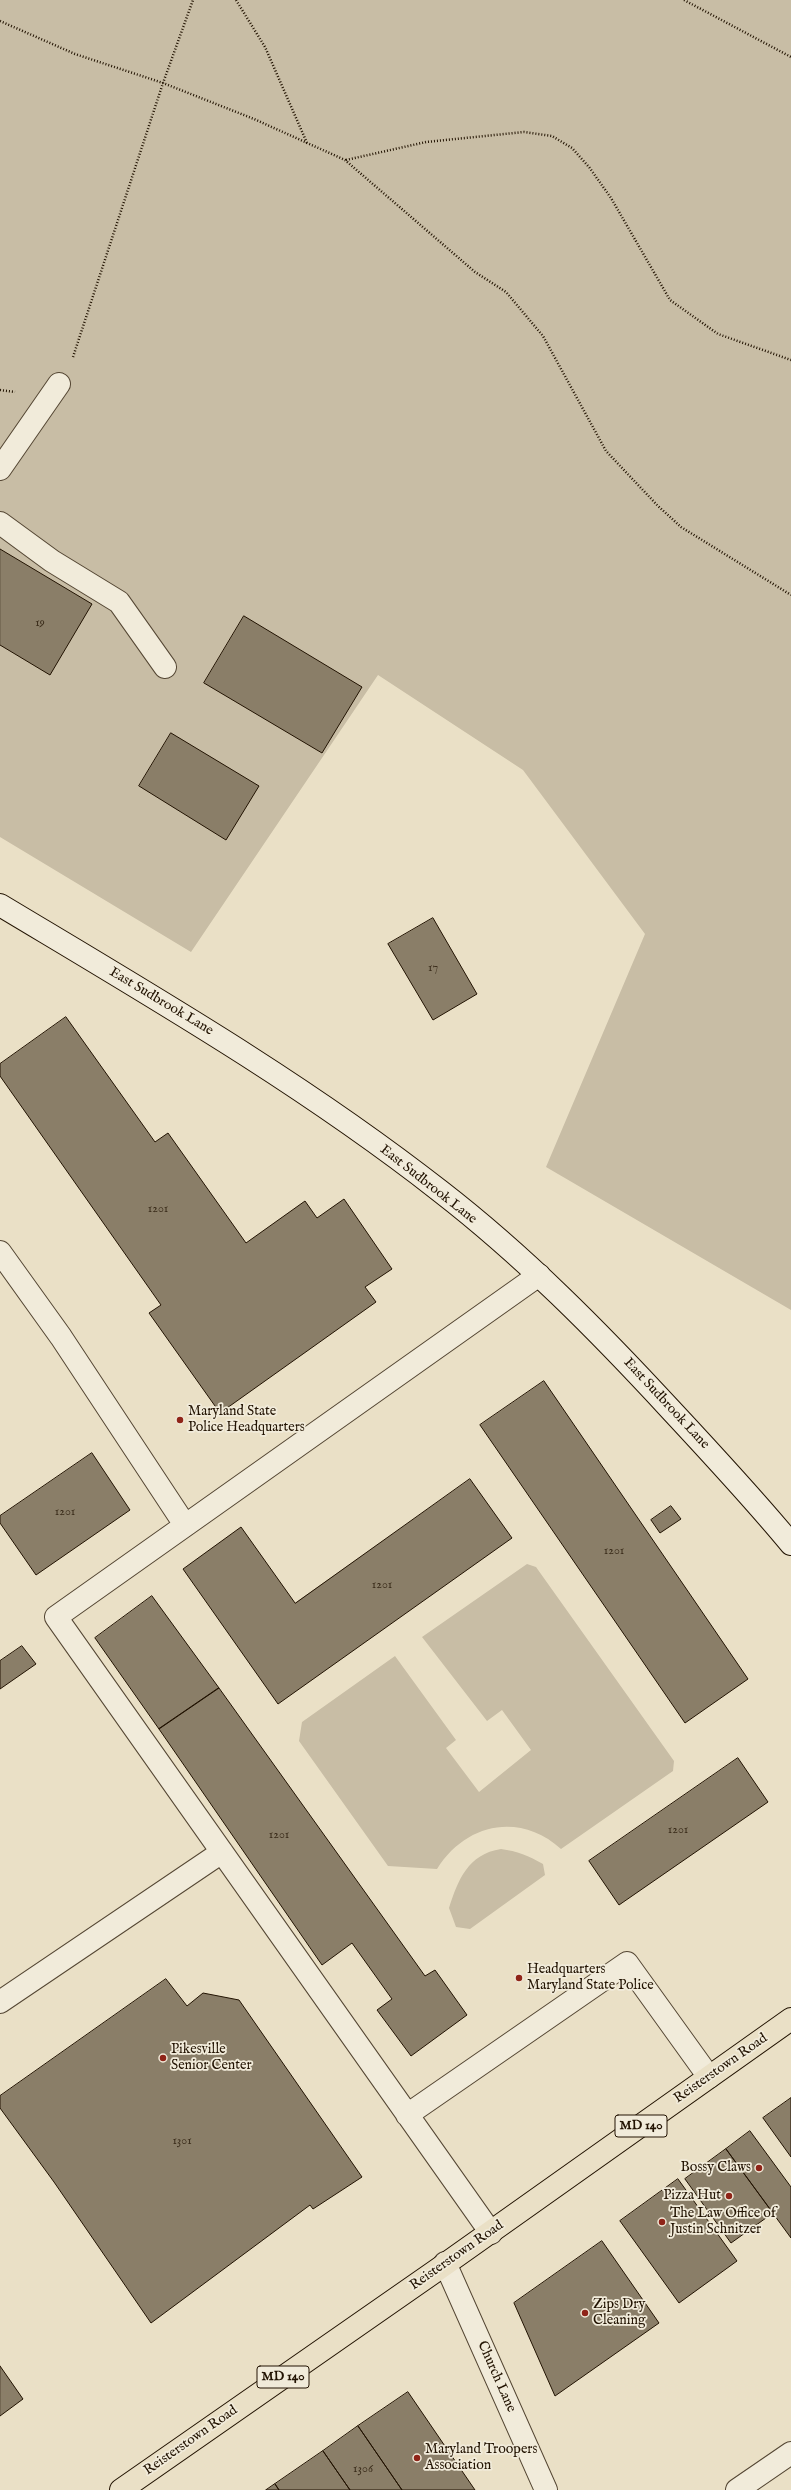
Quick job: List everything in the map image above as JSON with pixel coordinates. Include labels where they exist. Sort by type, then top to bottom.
[{"type":"main road","name":"Reisterstown Road","points":[[121,2490],[490,2233],[791,2019]]},
{"type":"street","points":[[0,469],[58,384]]},
{"type":"street","points":[[0,523],[52,561],[119,602],[165,667]]},
{"type":"street","name":"East Sudbrook Lane","points":[[0,905],[208,1030],[313,1098],[440,1191],[539,1275],[604,1338],[758,1504],[791,1544]]},
{"type":"street","points":[[0,1252],[61,1338],[185,1525]]},
{"type":"street","points":[[490,2233],[56,1617],[539,1275]]},
{"type":"street","points":[[0,2002],[222,1852]]},
{"type":"street","points":[[407,2115],[627,1963],[709,2077]]},
{"type":"street","name":"Church Lane","points":[[445,2264],[546,2490]]},
{"type":"street","points":[[737,2490],[791,2453]]},
{"type":"path","points":[[58,384],[77,349],[163,83],[193,0]]},
{"type":"path","points":[[236,0],[265,47],[307,143]]},
{"type":"path","points":[[684,0],[791,57]]},
{"type":"path","points":[[0,21],[75,54],[163,83],[345,160],[475,272],[506,292],[543,336],[580,408],[606,451],[658,506],[681,527],[791,595]]},
{"type":"path","points":[[345,160],[426,142],[524,132],[552,136],[572,148],[589,167],[610,198],[670,300],[718,334],[791,360]]},
{"type":"shaded area","points":[[0,0],[791,0],[791,1310],[546,1167],[645,934],[523,770],[378,675],[191,952],[0,837]]},
{"type":"shaded area","points":[[527,1564],[536,1567],[674,1761],[673,1771],[561,1849],[545,1837],[528,1830],[511,1827],[494,1828],[478,1833],[463,1841],[449,1853],[437,1869],[388,1866],[299,1741],[302,1722],[395,1656],[456,1740],[446,1748],[479,1792],[531,1750],[502,1710],[487,1721],[422,1637]]},
{"type":"shaded area","points":[[501,1849],[523,1854],[543,1864],[545,1875],[470,1929],[456,1927],[449,1908],[461,1878],[472,1862],[480,1856]]},
{"type":"building","points":[[0,549],[92,604],[50,675],[0,645]]},
{"type":"building","points":[[244,616],[362,687],[322,753],[204,683]]},
{"type":"building","points":[[171,733],[259,786],[226,840],[139,786]]},
{"type":"building","points":[[433,918],[477,994],[433,1020],[388,944]]},
{"type":"building","points":[[66,1017],[155,1142],[168,1133],[246,1243],[305,1201],[317,1218],[344,1199],[392,1269],[365,1287],[376,1302],[220,1413],[149,1313],[161,1305],[0,1076],[0,1064]]},
{"type":"building","points":[[544,1381],[748,1679],[685,1723],[480,1425]]},
{"type":"building","points":[[92,1453],[130,1510],[36,1575],[0,1523],[0,1516]]},
{"type":"building","points":[[470,1479],[512,1538],[278,1704],[183,1569],[241,1527],[295,1603]]},
{"type":"building","points":[[671,1506],[681,1519],[660,1533],[651,1520]]},
{"type":"building","points":[[152,1596],[219,1688],[159,1729],[95,1638]]},
{"type":"building","points":[[22,1646],[36,1664],[0,1689],[0,1661]]},
{"type":"building","points":[[219,1688],[425,1976],[435,1970],[467,2015],[411,2056],[377,2010],[392,1999],[352,1943],[322,1965],[159,1729]]},
{"type":"building","points":[[738,1758],[768,1802],[619,1905],[589,1861]]},
{"type":"building","points":[[166,1979],[187,2006],[203,1993],[239,2000],[362,2177],[313,2209],[310,2205],[151,2323],[54,2182],[0,2108],[0,2096]]},
{"type":"building","points":[[791,2098],[791,2157],[763,2118]]},
{"type":"building","name":"Bossy Claws","points":[[750,2131],[791,2187],[791,2238],[726,2149]]},
{"type":"building","name":"Pizza Hut","points":[[726,2149],[773,2213],[731,2243],[685,2179]]},
{"type":"building","points":[[678,2179],[737,2261],[679,2303],[620,2221]]},
{"type":"building","name":"Zips Dry Cleaning","points":[[602,2241],[659,2323],[555,2396],[514,2303]]},
{"type":"building","points":[[0,2366],[23,2399],[0,2416]]},
{"type":"building","name":"Maryland Troopers Association","points":[[408,2392],[475,2490],[402,2490],[358,2426]]},
{"type":"building","points":[[358,2426],[402,2490],[350,2490],[323,2451]]},
{"type":"building","points":[[323,2451],[350,2490],[279,2490],[275,2484]]},
{"type":"building","points":[[275,2484],[279,2490],[266,2490]]},
{"type":"place","name":"Maryland State Police Headquarters","points":[[180,1420]]},
{"type":"place","name":"Headquarters Maryland State Police","points":[[519,1978]]},
{"type":"place","name":"Pikesville Senior Center","points":[[163,2058]]},
{"type":"place","name":"Bossy Claws","points":[[759,2168]]},
{"type":"place","name":"Pizza Hut","points":[[729,2196]]},
{"type":"place","name":"The Law Office of Justin Schnitzer","points":[[662,2222]]},
{"type":"place","name":"Zips Dry Cleaning","points":[[585,2313]]},
{"type":"place","name":"Maryland Troopers Association","points":[[417,2458]]}]
